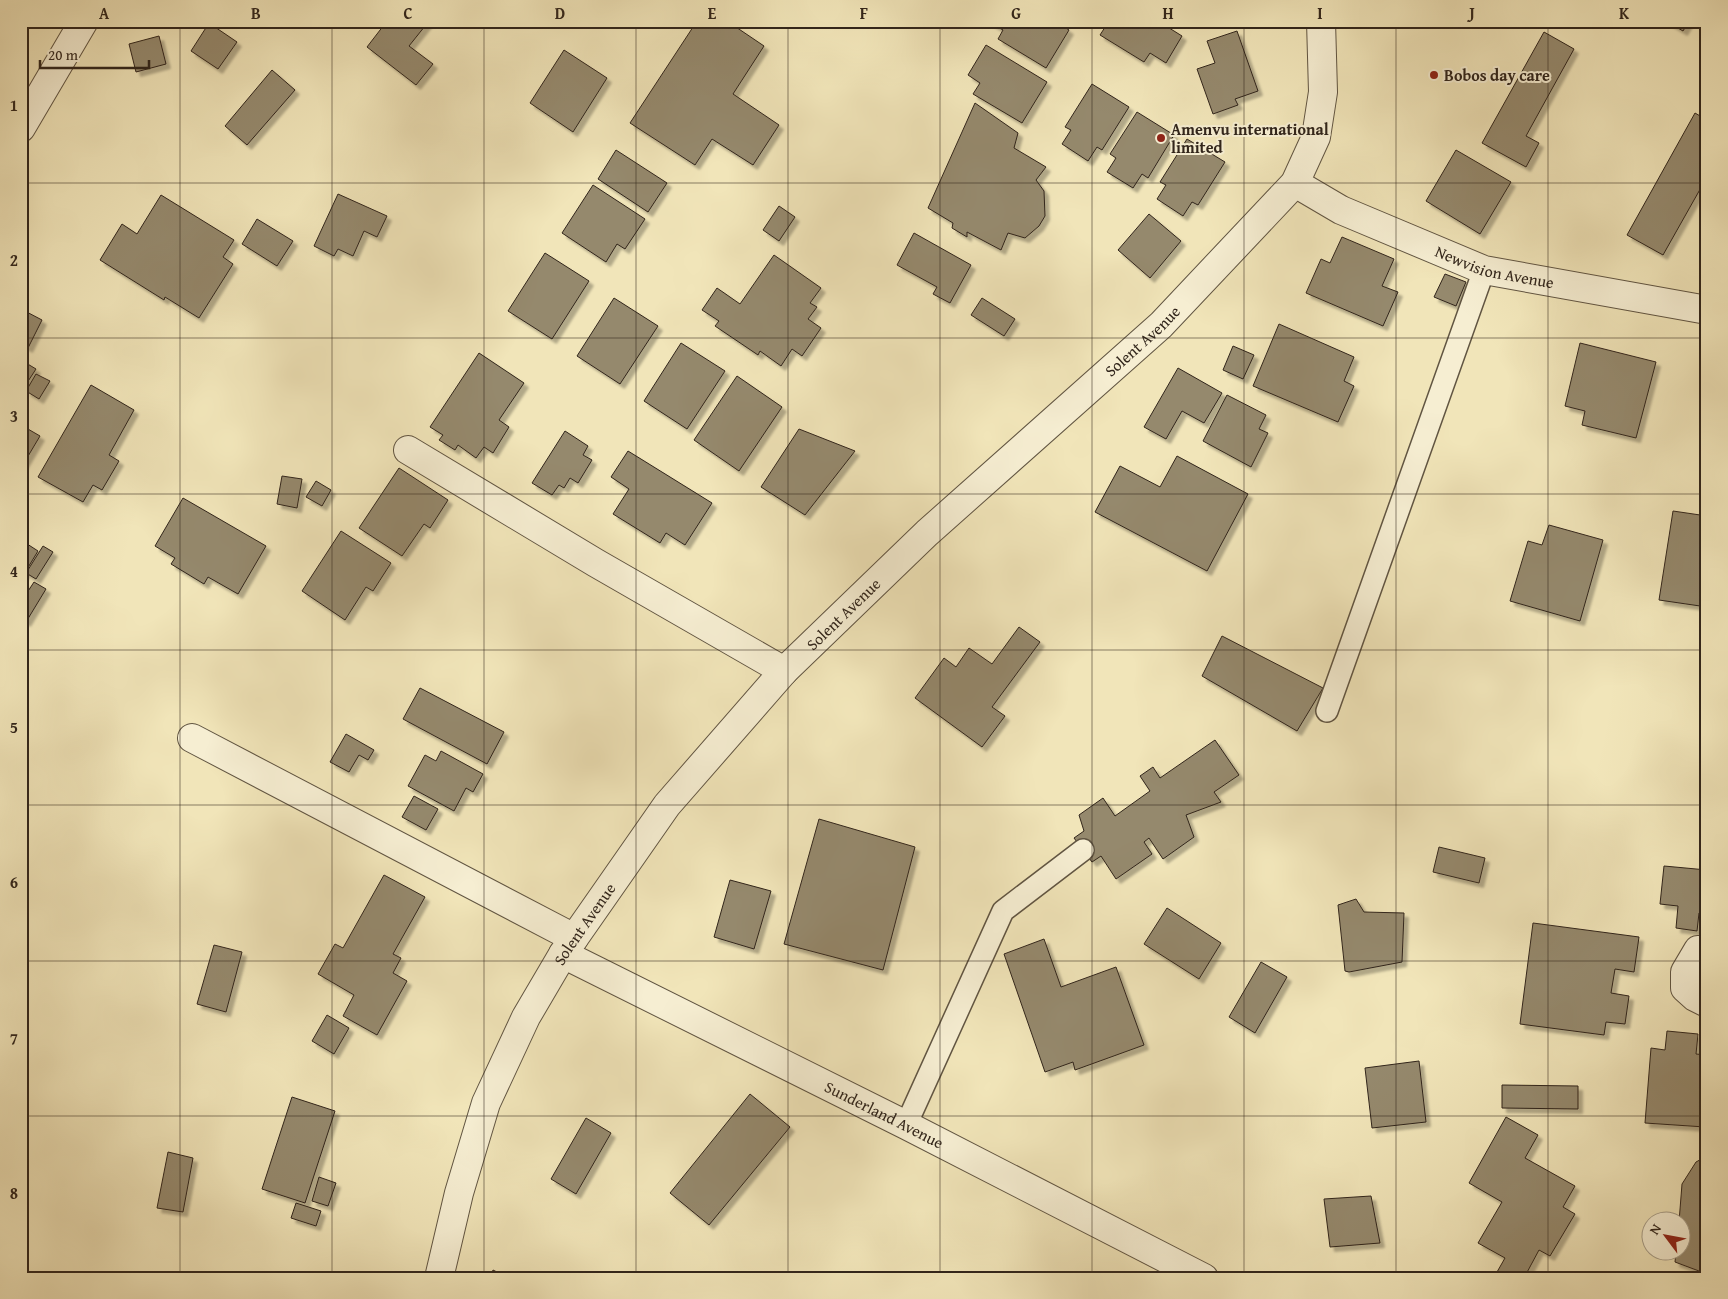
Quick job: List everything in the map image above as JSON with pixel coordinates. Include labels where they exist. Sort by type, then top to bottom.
[{"type":"street","points":[[21,128],[84,21]]},
{"type":"street","name":"Solent Avenue","points":[[439,1278],[459,1193],[486,1103],[526,1018],[569,946],[666,805],[784,671],[927,532],[1161,325],[1294,184],[1316,137],[1323,92],[1321,21]]},
{"type":"street","name":"Newvision Avenue","points":[[1294,184],[1341,210],[1484,270],[1707,310]]},
{"type":"street","points":[[408,450],[784,671]]},
{"type":"street","name":"Sunderland Avenue","points":[[192,738],[569,946],[906,1125],[1204,1278]]},
{"type":"street","points":[[1707,951],[1698,950],[1685,972],[1685,988],[1695,997],[1707,1003]]},
{"type":"lane","points":[[1328,711],[1484,270]]},
{"type":"lane","points":[[906,1125],[1003,911],[1083,850]]},
{"type":"building","points":[[387,21],[429,21],[409,46],[433,64],[416,85],[367,47]]},
{"type":"building","points":[[697,21],[727,21],[764,46],[733,94],[779,125],[753,165],[712,139],[695,165],[630,123]]},
{"type":"building","points":[[1055,21],[1069,30],[1046,68],[998,39],[1003,30],[989,22]]},
{"type":"building","points":[[1109,21],[1158,21],[1182,36],[1166,63],[1150,53],[1144,62],[1100,35]]},
{"type":"building","points":[[1666,21],[1689,21],[1683,31]]},
{"type":"building","points":[[209,23],[237,42],[218,69],[191,51]]},
{"type":"building","points":[[1237,31],[1258,91],[1235,99],[1238,105],[1213,114],[1197,69],[1215,63],[1207,41]]},
{"type":"building","points":[[1544,32],[1574,49],[1526,136],[1539,143],[1526,167],[1482,143]]},
{"type":"building","points":[[159,36],[166,64],[136,72],[129,44]]},
{"type":"building","points":[[986,45],[1047,82],[1022,123],[973,94],[980,83],[968,75]]},
{"type":"building","points":[[564,50],[607,78],[573,132],[530,103]]},
{"type":"building","points":[[272,70],[295,90],[247,145],[225,126]]},
{"type":"building","points":[[1092,84],[1129,107],[1102,150],[1097,147],[1088,161],[1062,144],[1071,130],[1065,127]]},
{"type":"building","points":[[975,103],[1018,133],[1014,148],[1046,167],[1036,180],[1044,191],[1045,216],[1039,226],[1025,238],[1008,233],[1001,250],[967,232],[967,237],[952,228],[953,223],[928,208]]},
{"type":"building","points":[[1137,112],[1174,135],[1148,178],[1142,174],[1133,188],[1107,172],[1116,158],[1110,154]]},
{"type":"building","points":[[1695,113],[1707,120],[1707,177],[1663,255],[1627,235]]},
{"type":"building","points":[[1187,139],[1225,162],[1198,205],[1192,202],[1183,216],[1157,199],[1166,185],[1160,182]]},
{"type":"building","points":[[616,150],[667,183],[648,212],[598,179]]},
{"type":"building","points":[[1456,150],[1511,182],[1480,234],[1426,201]]},
{"type":"building","points":[[593,185],[645,219],[625,249],[617,244],[606,262],[562,233]]},
{"type":"building","points":[[338,194],[387,216],[377,237],[364,231],[353,256],[338,249],[334,256],[314,246]]},
{"type":"building","points":[[161,195],[234,240],[223,257],[233,264],[199,318],[165,297],[164,300],[100,260],[122,224],[137,234]]},
{"type":"building","points":[[779,206],[795,217],[779,241],[763,230]]},
{"type":"building","points":[[1149,214],[1181,241],[1150,278],[1118,250]]},
{"type":"building","points":[[257,219],[293,241],[277,266],[242,244]]},
{"type":"building","points":[[914,233],[971,265],[950,303],[933,294],[937,287],[897,265]]},
{"type":"building","points":[[1342,237],[1394,259],[1382,286],[1398,292],[1383,326],[1306,293],[1321,259],[1330,263]]},
{"type":"building","points":[[545,253],[589,281],[552,339],[508,311]]},
{"type":"building","points":[[774,255],[821,288],[810,303],[817,307],[808,319],[821,328],[802,356],[792,349],[781,366],[760,351],[758,355],[715,326],[719,321],[702,310],[717,288],[740,304]]},
{"type":"building","points":[[1445,274],[1466,282],[1456,306],[1434,297]]},
{"type":"building","points":[[614,298],[658,326],[620,384],[577,356]]},
{"type":"building","points":[[982,298],[1015,319],[1004,336],[971,315]]},
{"type":"building","points":[[21,309],[42,320],[28,348],[21,344]]},
{"type":"building","points":[[1279,324],[1354,357],[1344,381],[1354,386],[1338,422],[1253,386]]},
{"type":"building","points":[[681,343],[725,371],[687,429],[644,401]]},
{"type":"building","points":[[1580,343],[1656,362],[1636,438],[1582,425],[1585,411],[1565,406]]},
{"type":"building","points":[[1233,346],[1254,355],[1243,379],[1223,370]]},
{"type":"building","points":[[479,353],[524,383],[499,420],[509,427],[493,453],[484,447],[476,458],[458,445],[455,450],[439,440],[443,435],[430,427]]},
{"type":"building","points":[[21,360],[36,369],[21,392]]},
{"type":"building","points":[[1178,368],[1222,393],[1204,423],[1182,411],[1166,439],[1144,427]]},
{"type":"building","points":[[36,374],[50,381],[39,399],[26,391]]},
{"type":"building","points":[[737,376],[782,407],[739,471],[694,440]]},
{"type":"building","points":[[91,385],[134,410],[109,455],[119,461],[102,490],[93,485],[83,502],[38,477]]},
{"type":"building","points":[[1227,395],[1266,415],[1259,429],[1268,433],[1251,467],[1203,441]]},
{"type":"building","points":[[21,425],[40,436],[21,468]]},
{"type":"building","points":[[799,429],[855,451],[805,515],[761,487]]},
{"type":"building","points":[[565,431],[588,446],[583,455],[592,460],[578,483],[570,478],[564,488],[559,485],[552,495],[532,483]]},
{"type":"building","points":[[628,451],[712,503],[685,545],[666,533],[660,543],[613,514],[629,489],[611,477]]},
{"type":"building","points":[[1177,456],[1248,494],[1207,571],[1095,512],[1120,466],[1160,487]]},
{"type":"building","points":[[399,468],[448,500],[430,528],[424,524],[402,556],[359,528]]},
{"type":"building","points":[[282,476],[302,479],[297,508],[277,504]]},
{"type":"building","points":[[316,481],[331,490],[322,506],[306,497]]},
{"type":"building","points":[[183,498],[266,546],[238,594],[208,577],[204,584],[171,564],[175,558],[155,546]]},
{"type":"building","points":[[1673,511],[1707,516],[1707,607],[1659,600]]},
{"type":"building","points":[[1549,525],[1603,540],[1580,621],[1510,601],[1528,541],[1542,545]]},
{"type":"building","points":[[341,531],[391,563],[373,591],[366,587],[345,620],[302,591]]},
{"type":"building","points":[[21,540],[38,551],[21,579]]},
{"type":"building","points":[[43,546],[53,552],[36,579],[26,573]]},
{"type":"building","points":[[21,582],[28,586],[21,596]]},
{"type":"building","points":[[34,582],[46,589],[26,622],[21,619],[21,602]]},
{"type":"building","points":[[1019,627],[1040,642],[992,707],[1005,716],[982,747],[915,698],[944,658],[956,667],[969,648],[992,664]]},
{"type":"building","points":[[1222,636],[1323,688],[1297,731],[1202,676]]},
{"type":"building","points":[[420,688],[504,732],[487,764],[403,719]]},
{"type":"building","points":[[346,734],[374,750],[368,760],[359,755],[349,772],[330,762]]},
{"type":"building","points":[[1215,740],[1239,775],[1214,792],[1221,802],[1186,815],[1194,837],[1163,859],[1149,838],[1144,842],[1152,854],[1116,879],[1101,856],[1092,862],[1074,838],[1084,831],[1079,815],[1103,798],[1115,816],[1150,791],[1140,776],[1153,767],[1160,778]]},
{"type":"building","points":[[441,751],[483,774],[473,792],[466,788],[454,811],[408,786],[425,755],[436,761]]},
{"type":"building","points":[[414,796],[438,809],[426,830],[402,817]]},
{"type":"building","points":[[819,819],[915,847],[883,970],[784,944]]},
{"type":"building","points":[[1439,847],[1485,858],[1479,883],[1433,872]]},
{"type":"building","points":[[1664,866],[1707,870],[1707,913],[1699,913],[1697,931],[1676,928],[1678,906],[1660,904]]},
{"type":"building","points":[[384,875],[425,897],[393,954],[401,958],[393,973],[407,981],[377,1035],[343,1016],[354,995],[318,974],[335,944],[343,948]]},
{"type":"building","points":[[730,880],[771,891],[754,949],[714,937]]},
{"type":"building","points":[[1356,899],[1364,912],[1404,913],[1402,962],[1349,972],[1345,971],[1338,905]]},
{"type":"building","points":[[1167,908],[1221,943],[1199,979],[1144,944]]},
{"type":"building","points":[[1533,923],[1639,937],[1634,972],[1615,969],[1611,993],[1629,996],[1625,1024],[1606,1022],[1604,1035],[1520,1024]]},
{"type":"building","points":[[1044,939],[1061,987],[1116,967],[1144,1045],[1075,1070],[1073,1062],[1045,1072],[1004,954]]},
{"type":"building","points":[[214,945],[242,952],[226,1012],[197,1004]]},
{"type":"building","points":[[1261,962],[1287,977],[1255,1033],[1229,1017]]},
{"type":"building","points":[[327,1015],[349,1028],[334,1054],[312,1041]]},
{"type":"building","points":[[1667,1031],[1698,1034],[1696,1054],[1707,1055],[1705,1127],[1645,1123],[1651,1048],[1665,1050]]},
{"type":"building","points":[[1419,1061],[1426,1122],[1372,1128],[1365,1068]]},
{"type":"building","points":[[1502,1085],[1578,1086],[1578,1109],[1502,1108]]},
{"type":"building","points":[[750,1094],[790,1127],[709,1225],[670,1193]]},
{"type":"building","points":[[292,1097],[335,1111],[305,1203],[262,1189]]},
{"type":"building","points":[[1506,1117],[1538,1135],[1525,1158],[1575,1186],[1563,1207],[1575,1214],[1550,1256],[1539,1250],[1524,1278],[1509,1278],[1497,1272],[1505,1258],[1478,1243],[1502,1202],[1469,1183]]},
{"type":"building","points":[[586,1118],[611,1133],[576,1194],[551,1179]]},
{"type":"building","points":[[168,1152],[193,1158],[183,1212],[157,1208]]},
{"type":"building","points":[[1707,1156],[1707,1274],[1675,1262],[1690,1262],[1690,1212],[1680,1212],[1682,1184],[1696,1162]]},
{"type":"building","points":[[319,1177],[336,1183],[328,1206],[312,1201]]},
{"type":"building","points":[[1371,1196],[1380,1243],[1330,1247],[1324,1199]]},
{"type":"building","points":[[296,1203],[321,1211],[316,1226],[291,1218]]},
{"type":"building","points":[[493,1270],[503,1275],[502,1278],[490,1278]]},
{"type":"place","name":"Bobos day care","points":[[1434,75]]},
{"type":"place","name":"Amenvu international limited","points":[[1161,138]]}]
